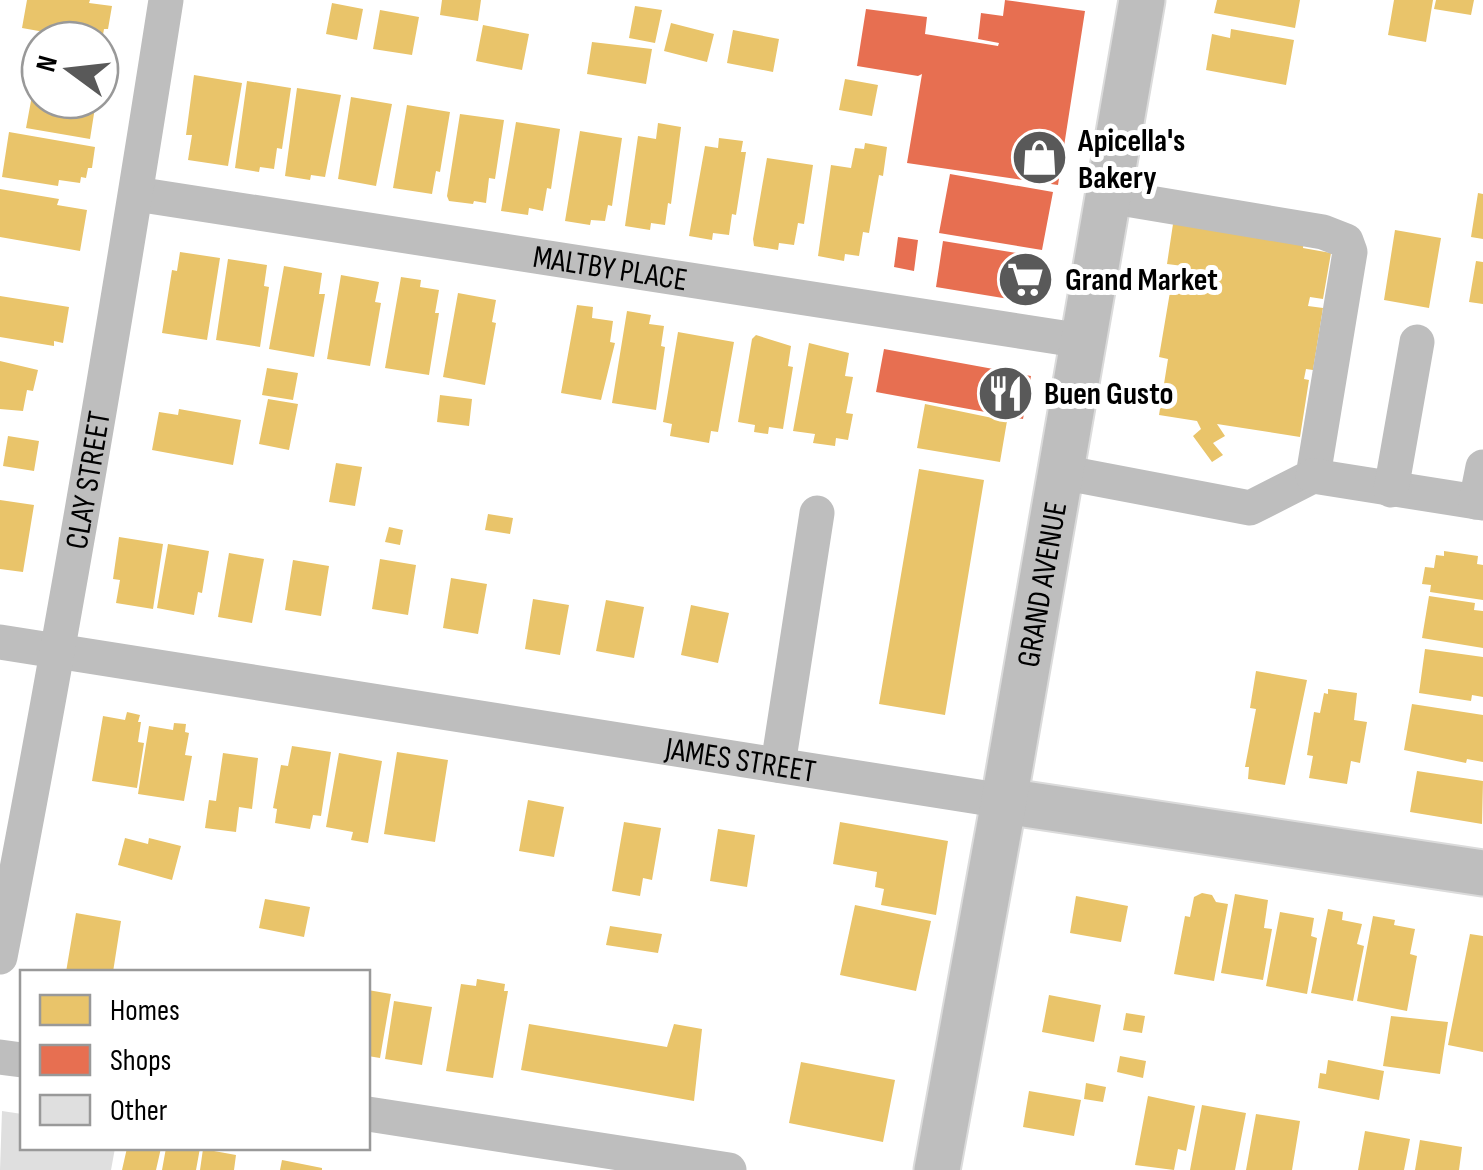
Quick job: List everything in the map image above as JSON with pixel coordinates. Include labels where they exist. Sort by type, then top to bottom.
[{"type":"main road","name":"GRAND AVENUE","points":[[937,1170],[1142,0]]},
{"type":"main road","name":"JAMES STREET","points":[[1004,801],[1483,873]]},
{"type":"street","name":"CLAY STREET","points":[[0,957],[52,691],[166,0]]},
{"type":"street","name":"MALTBY PLACE","points":[[136,194],[1084,341]]},
{"type":"street","points":[[1108,196],[1324,232],[1346,242],[1350,252],[1313,476]]},
{"type":"street","points":[[1391,490],[1416,342]]},
{"type":"street","points":[[1061,472],[1250,508],[1313,476],[1480,502],[1483,467]]},
{"type":"street","points":[[778,765],[817,514]]},
{"type":"street","name":"JAMES STREET","points":[[0,642],[1004,801]]},
{"type":"street","points":[[370,1114],[729,1170]]},
{"type":"building: Homes","points":[[27,0],[90,0],[89,3],[112,6],[110,20],[23,20]]},
{"type":"building: Homes","points":[[442,0],[481,0],[478,21],[440,15]]},
{"type":"building: Homes","points":[[1217,0],[1300,0],[1295,28],[1214,13]]},
{"type":"building: Homes","points":[[1394,0],[1433,0],[1426,42],[1388,35]]},
{"type":"building: Homes","points":[[1436,0],[1474,0],[1471,15],[1434,9]]},
{"type":"building: Homes","points":[[332,3],[363,9],[357,40],[326,34]]},
{"type":"building: Homes","points":[[635,6],[662,10],[655,43],[629,38]]},
{"type":"building: Homes","points":[[380,10],[419,17],[412,55],[373,49]]},
{"type":"building: Homes","points":[[671,23],[714,34],[707,62],[664,51]]},
{"type":"building: Homes","points":[[483,25],[529,34],[522,70],[476,61]]},
{"type":"building: Homes","points":[[1231,29],[1294,40],[1286,85],[1206,70],[1212,34],[1230,38]]},
{"type":"building: Homes","points":[[733,30],[779,39],[773,72],[727,63]]},
{"type":"building: Homes","points":[[592,42],[652,49],[646,84],[587,74]]},
{"type":"building: Homes","points":[[194,75],[242,83],[228,166],[188,160],[192,135],[186,135]]},
{"type":"building: Homes","points":[[845,79],[878,85],[872,116],[839,110]]},
{"type":"building: Homes","points":[[247,81],[291,88],[282,149],[277,148],[274,169],[260,167],[259,172],[235,168]]},
{"type":"building: Homes","points":[[297,88],[341,95],[325,177],[311,175],[310,180],[285,176]]},
{"type":"building: Homes","points":[[351,97],[392,104],[376,186],[338,179]]},
{"type":"building: Homes","points":[[407,105],[450,112],[440,172],[436,171],[432,194],[393,188]]},
{"type":"building: Homes","points":[[460,114],[504,120],[495,179],[489,178],[486,203],[449,201],[447,196]]},
{"type":"building: Homes","points":[[27,120],[93,120],[90,139],[26,128]]},
{"type":"building: Homes","points":[[516,122],[560,129],[551,189],[547,188],[543,211],[529,208],[528,215],[501,211]]},
{"type":"building: Homes","points":[[658,123],[681,127],[665,225],[651,223],[650,230],[625,226],[638,136],[656,139]]},
{"type":"building: Homes","points":[[580,131],[622,138],[612,206],[608,205],[605,221],[591,220],[590,225],[565,221]]},
{"type":"building: Homes","points":[[9,132],[95,147],[92,168],[88,168],[80,183],[59,180],[58,186],[2,177]]},
{"type":"building: Homes","points":[[719,138],[743,141],[741,152],[746,152],[736,215],[732,214],[729,235],[713,233],[712,240],[689,236],[705,146],[718,148]]},
{"type":"building: Homes","points":[[865,143],[887,147],[869,233],[863,232],[859,256],[845,254],[844,261],[818,256],[831,165],[851,168],[855,148],[864,149]]},
{"type":"building: Homes","points":[[767,158],[813,165],[804,224],[798,223],[794,245],[779,243],[778,250],[754,246],[753,239]]},
{"type":"building: Homes","points":[[0,189],[59,199],[57,205],[87,210],[80,251],[0,237]]},
{"type":"building: Homes","points":[[1478,193],[1483,194],[1483,239],[1471,237]]},
{"type":"building: Homes","points":[[1173,224],[1304,240],[1303,248],[1331,253],[1323,299],[1310,297],[1308,306],[1323,308],[1313,370],[1306,369],[1304,379],[1309,380],[1300,437],[1217,424],[1225,436],[1213,443],[1223,455],[1212,462],[1193,436],[1201,429],[1197,421],[1159,415],[1168,359],[1159,357],[1170,292],[1178,294],[1183,266],[1167,264]]},
{"type":"building: Homes","points":[[1395,230],[1441,238],[1429,308],[1384,300]]},
{"type":"building: Homes","points":[[180,252],[220,258],[207,340],[162,333],[172,270],[177,271]]},
{"type":"building: Homes","points":[[228,259],[267,265],[264,286],[269,287],[260,347],[216,340]]},
{"type":"building: Homes","points":[[1476,261],[1483,262],[1483,304],[1469,302]]},
{"type":"building: Homes","points":[[284,266],[322,273],[319,294],[325,294],[314,357],[269,349]]},
{"type":"building: Homes","points":[[341,275],[379,282],[375,302],[381,303],[370,366],[327,359]]},
{"type":"building: Homes","points":[[401,277],[421,280],[420,287],[439,290],[429,375],[385,368]]},
{"type":"building: Homes","points":[[458,293],[496,300],[485,385],[443,377]]},
{"type":"building: Homes","points":[[0,296],[69,307],[63,343],[54,341],[54,346],[0,337]]},
{"type":"building: Homes","points":[[577,305],[593,307],[592,318],[613,321],[610,342],[615,343],[601,400],[561,393]]},
{"type":"building: Homes","points":[[627,311],[651,315],[649,324],[664,326],[656,410],[612,403]]},
{"type":"building: Homes","points":[[678,332],[734,342],[718,432],[711,431],[709,443],[670,436],[672,424],[663,422]]},
{"type":"building: Homes","points":[[756,335],[791,346],[788,366],[793,367],[783,429],[769,427],[768,434],[754,432],[755,425],[738,422],[752,339]]},
{"type":"building: Homes","points":[[809,343],[849,353],[845,376],[853,377],[846,413],[853,414],[848,440],[836,438],[835,446],[813,443],[815,434],[793,431]]},
{"type":"building: Homes","points":[[0,361],[38,370],[33,391],[27,390],[23,411],[0,409]]},
{"type":"building: Homes","points":[[267,368],[298,373],[293,400],[262,395]]},
{"type":"building: Homes","points":[[440,395],[472,399],[469,426],[437,422]]},
{"type":"building: Homes","points":[[268,399],[298,404],[289,450],[259,444]]},
{"type":"building: Homes","points":[[925,404],[1007,421],[1000,462],[917,448]]},
{"type":"building: Homes","points":[[179,409],[241,420],[233,465],[152,450],[159,412],[178,415]]},
{"type":"building: Homes","points":[[8,436],[39,441],[34,471],[3,466]]},
{"type":"building: Homes","points":[[336,463],[362,467],[355,506],[329,502]]},
{"type":"building: Homes","points":[[919,469],[984,480],[945,715],[879,704]]},
{"type":"building: Homes","points":[[0,500],[34,505],[23,572],[0,569]]},
{"type":"building: Homes","points":[[488,514],[513,518],[510,534],[485,530]]},
{"type":"building: Homes","points":[[389,527],[403,530],[400,545],[385,542]]},
{"type":"building: Homes","points":[[119,537],[163,544],[153,609],[116,603],[120,580],[113,579]]},
{"type":"building: Homes","points":[[168,544],[209,551],[194,615],[157,608]]},
{"type":"building: Homes","points":[[1444,551],[1478,556],[1477,564],[1483,565],[1483,600],[1430,592],[1431,585],[1422,584],[1425,567],[1434,568],[1436,555],[1444,556]]},
{"type":"building: Homes","points":[[229,553],[264,559],[252,623],[218,617]]},
{"type":"building: Homes","points":[[380,559],[416,565],[408,615],[372,609]]},
{"type":"building: Homes","points":[[293,560],[329,566],[321,616],[285,610]]},
{"type":"building: Homes","points":[[451,578],[487,584],[478,634],[443,628]]},
{"type":"building: Homes","points":[[1429,596],[1475,603],[1474,610],[1483,611],[1483,648],[1422,638]]},
{"type":"building: Homes","points":[[533,599],[569,605],[560,655],[525,649]]},
{"type":"building: Homes","points":[[606,600],[644,607],[634,658],[596,651]]},
{"type":"building: Homes","points":[[691,605],[729,613],[718,663],[681,655]]},
{"type":"building: Homes","points":[[1425,649],[1483,657],[1483,697],[1472,695],[1471,701],[1419,693]]},
{"type":"building: Homes","points":[[1256,671],[1307,680],[1285,785],[1248,779],[1249,767],[1245,767],[1256,709],[1250,708]]},
{"type":"building: Homes","points":[[1328,689],[1357,693],[1354,720],[1367,722],[1360,763],[1351,761],[1347,784],[1309,778],[1313,756],[1307,755],[1314,712],[1320,713]]},
{"type":"building: Homes","points":[[1412,704],[1483,715],[1483,762],[1467,759],[1466,763],[1404,750]]},
{"type":"building: Homes","points":[[127,712],[140,715],[138,742],[144,743],[137,788],[92,781],[103,716],[125,720]]},
{"type":"building: Homes","points":[[174,723],[186,724],[185,732],[189,733],[185,755],[192,756],[184,801],[138,794],[149,726],[173,730]]},
{"type":"building: Homes","points":[[292,746],[331,752],[321,816],[313,815],[310,829],[275,823],[277,809],[273,808],[281,765],[288,766]]},
{"type":"building: Homes","points":[[397,752],[448,760],[435,842],[384,834]]},
{"type":"building: Homes","points":[[223,753],[258,758],[252,809],[239,807],[236,832],[205,828],[209,800],[216,801]]},
{"type":"building: Homes","points":[[339,753],[382,761],[368,843],[351,840],[353,832],[326,827]]},
{"type":"building: Homes","points":[[1417,771],[1483,781],[1482,824],[1410,812]]},
{"type":"building: Homes","points":[[528,800],[564,807],[554,857],[519,851]]},
{"type":"building: Homes","points":[[624,822],[661,828],[652,880],[643,878],[640,896],[612,891]]},
{"type":"building: Homes","points":[[840,822],[948,841],[936,915],[881,905],[884,889],[875,887],[877,872],[833,864]]},
{"type":"building: Homes","points":[[718,829],[755,835],[747,887],[710,881]]},
{"type":"building: Homes","points":[[125,838],[148,844],[149,838],[181,846],[172,880],[118,865]]},
{"type":"building: Homes","points":[[1202,893],[1228,904],[1214,981],[1174,974],[1185,916],[1190,917],[1194,897]]},
{"type":"building: Homes","points":[[1235,894],[1268,900],[1264,928],[1272,929],[1263,980],[1221,973]]},
{"type":"building: Homes","points":[[1076,896],[1128,906],[1121,942],[1070,933]]},
{"type":"building: Homes","points":[[265,899],[310,907],[304,937],[259,928]]},
{"type":"building: Homes","points":[[855,905],[931,921],[916,991],[840,975]]},
{"type":"building: Homes","points":[[1328,909],[1343,912],[1342,920],[1362,924],[1357,944],[1364,946],[1353,1001],[1311,993]]},
{"type":"building: Homes","points":[[1280,912],[1314,918],[1311,936],[1317,938],[1307,994],[1266,986]]},
{"type":"building: Homes","points":[[76,913],[121,921],[113,970],[66,970]]},
{"type":"building: Homes","points":[[1373,916],[1415,929],[1410,954],[1417,956],[1407,1011],[1357,1001]]},
{"type":"building: Homes","points":[[610,926],[662,934],[658,953],[606,945]]},
{"type":"building: Homes","points":[[1470,934],[1483,936],[1483,1052],[1448,1045]]},
{"type":"building: Homes","points":[[477,979],[505,984],[504,991],[508,991],[493,1078],[446,1071],[461,984],[476,986]]},
{"type":"building: Homes","points":[[370,990],[391,994],[380,1058],[370,1056]]},
{"type":"building: Homes","points":[[1049,995],[1101,1005],[1094,1042],[1042,1032]]},
{"type":"building: Homes","points":[[394,1001],[432,1007],[422,1065],[385,1059]]},
{"type":"building: Homes","points":[[1126,1013],[1145,1016],[1142,1033],[1123,1030]]},
{"type":"building: Homes","points":[[1391,1016],[1448,1022],[1440,1074],[1383,1066]]},
{"type":"building: Homes","points":[[529,1024],[667,1047],[674,1024],[702,1029],[694,1101],[521,1070]]},
{"type":"building: Homes","points":[[1120,1056],[1146,1061],[1143,1078],[1117,1072]]},
{"type":"building: Homes","points":[[1328,1060],[1384,1071],[1379,1100],[1318,1088],[1320,1073],[1326,1074]]},
{"type":"building: Homes","points":[[801,1062],[895,1080],[883,1142],[789,1123]]},
{"type":"building: Homes","points":[[1086,1083],[1106,1087],[1103,1102],[1084,1099]]},
{"type":"building: Homes","points":[[1029,1091],[1081,1100],[1074,1136],[1023,1127]]},
{"type":"building: Homes","points":[[1148,1096],[1195,1106],[1186,1151],[1178,1149],[1174,1170],[1135,1165]]},
{"type":"building: Homes","points":[[1202,1105],[1246,1113],[1235,1170],[1190,1170]]},
{"type":"building: Homes","points":[[1256,1114],[1300,1121],[1292,1170],[1246,1170]]},
{"type":"building: Homes","points":[[1365,1131],[1410,1139],[1404,1170],[1358,1170]]},
{"type":"building: Homes","points":[[1420,1140],[1462,1147],[1459,1170],[1415,1170]]},
{"type":"building: Homes","points":[[127,1150],[161,1150],[156,1170],[122,1170]]},
{"type":"building: Homes","points":[[166,1150],[200,1150],[196,1170],[162,1170]]},
{"type":"building: Homes","points":[[203,1150],[236,1155],[234,1170],[200,1170]]},
{"type":"building: Homes","points":[[282,1160],[322,1168],[322,1170],[280,1170]]},
{"type":"building: Shops","points":[[1005,0],[1085,11],[1058,185],[907,163],[922,74],[857,66],[866,9],[927,17],[925,34],[998,46],[999,43],[978,39],[981,13],[1003,16]]},
{"type":"building: Shops","points":[[950,174],[1053,192],[1042,250],[939,233]]},
{"type":"building: Shops","points":[[898,237],[918,240],[914,271],[894,267]]},
{"type":"building: Shops","points":[[943,241],[1041,257],[1034,303],[936,287]]},
{"type":"building: Shops","points":[[884,349],[1031,376],[1023,419],[876,392]]},
{"type":"building: Other","points":[[2,1111],[20,1114],[20,1150],[115,1150],[111,1170],[0,1170]]},
{"type":"place","name":"Apicella's Bakery","points":[[1039,158]]},
{"type":"place","name":"Grand Market","points":[[1026,279]]},
{"type":"place","name":"Buen Gusto","points":[[1005,393]]}]
